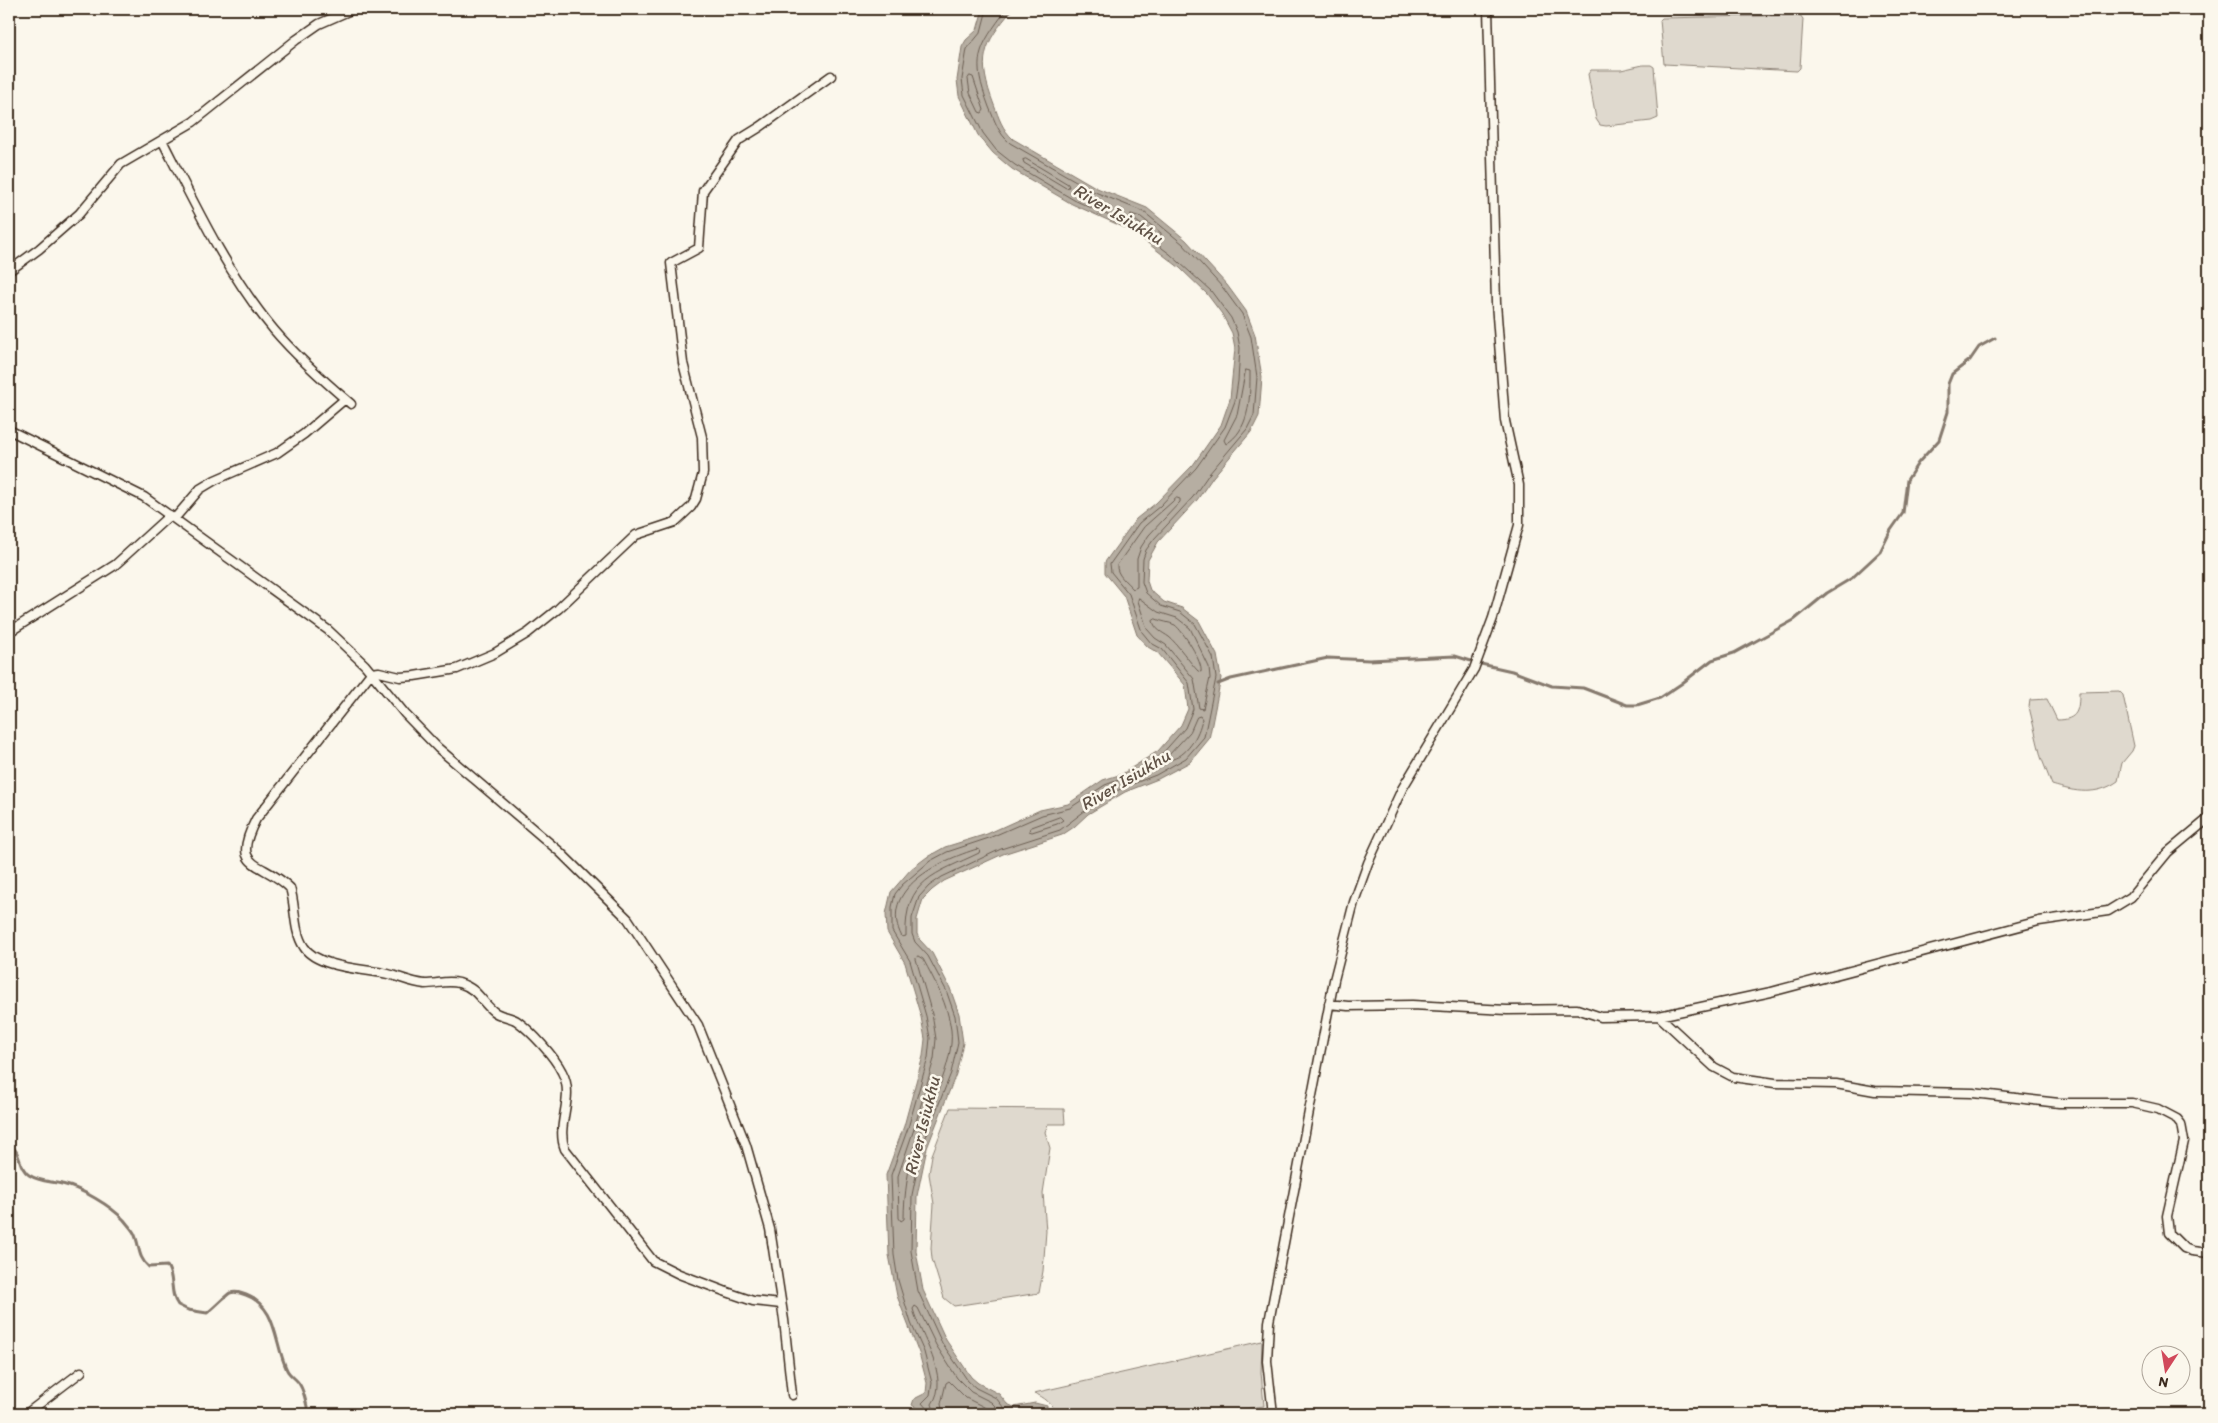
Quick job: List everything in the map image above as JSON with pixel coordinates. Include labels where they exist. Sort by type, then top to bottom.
[{"type":"street","points":[[9,271],[40,249],[79,214],[121,164],[163,142],[193,122],[296,40],[320,24],[353,9]]},
{"type":"street","points":[[1273,1414],[1267,1361],[1269,1322],[1329,1004],[1346,929],[1368,863],[1406,781],[1474,669],[1493,618],[1519,526],[1519,485],[1505,421],[1496,303],[1488,9]]},
{"type":"street","points":[[781,1304],[759,1302],[724,1291],[679,1274],[653,1261],[646,1255],[565,1149],[561,1133],[568,1097],[563,1073],[551,1054],[517,1021],[498,1015],[475,991],[457,983],[440,981],[423,984],[389,974],[346,969],[317,957],[303,946],[290,888],[250,861],[245,846],[247,836],[264,808],[371,673],[379,672],[400,677],[414,676],[458,669],[495,654],[528,633],[558,609],[636,535],[675,522],[691,507],[696,498],[703,473],[702,437],[683,363],[670,263],[699,248],[703,191],[739,140],[831,76]]},
{"type":"street","points":[[9,632],[115,565],[172,517],[200,489],[215,480],[277,453],[348,402],[295,354],[273,329],[250,297],[207,226],[163,142]]},
{"type":"street","points":[[9,430],[144,497],[328,630],[371,673],[405,714],[438,748],[560,852],[628,919],[649,954],[687,1006],[698,1025],[746,1145],[770,1229],[792,1395]]},
{"type":"street","points":[[1329,1004],[1348,1006],[1412,1004],[1507,1010],[1577,1009],[1601,1017],[1645,1018],[1659,1016],[1771,992],[2039,921],[2108,911],[2131,897],[2168,852],[2209,818]]},
{"type":"street","points":[[1659,1016],[1714,1067],[1733,1077],[1775,1083],[1836,1084],[1875,1091],[1974,1093],[2059,1103],[2132,1104],[2158,1109],[2177,1119],[2184,1141],[2167,1216],[2169,1234],[2184,1248],[2209,1253]]},
{"type":"street","points":[[26,1414],[81,1372]]},
{"type":"shaded area","points":[[1800,15],[1803,19],[1800,68],[1797,71],[1664,64],[1660,20],[1662,18]]},
{"type":"shaded area","points":[[1643,65],[1654,67],[1658,118],[1651,121],[1600,125],[1596,119],[1588,74],[1591,70],[1621,70]]},
{"type":"shaded area","points":[[2119,691],[2123,695],[2134,746],[2122,763],[2118,781],[2110,786],[2094,791],[2077,791],[2052,785],[2041,757],[2029,707],[2030,700],[2047,699],[2057,720],[2064,720],[2076,713],[2079,704],[2079,692]]},
{"type":"shaded area","points":[[950,1108],[1064,1109],[1065,1124],[1048,1124],[1045,1132],[1050,1148],[1043,1193],[1046,1231],[1043,1271],[1039,1293],[954,1306],[944,1298],[932,1259],[934,1204],[929,1174],[932,1155]]},
{"type":"shaded area","points":[[1262,1341],[1261,1372],[1264,1406],[1212,1414],[1056,1414],[1048,1401],[1034,1393]]},
{"type":"water","name":"River Isiukhu","points":[[983,9],[1013,9],[989,43],[984,64],[989,89],[999,119],[1006,131],[1013,139],[1097,188],[1147,208],[1186,240],[1227,285],[1246,311],[1255,335],[1262,377],[1259,416],[1251,432],[1213,477],[1197,500],[1158,542],[1148,560],[1147,581],[1150,590],[1164,602],[1182,608],[1199,621],[1217,655],[1221,678],[1209,739],[1190,762],[1158,779],[1125,792],[1088,814],[1062,835],[1003,854],[944,881],[923,899],[917,919],[917,934],[932,953],[950,988],[959,1014],[963,1043],[956,1074],[927,1148],[917,1196],[916,1251],[923,1290],[946,1340],[971,1377],[999,1394],[1007,1404],[1014,1407],[1035,1403],[1047,1406],[1047,1414],[926,1414],[912,1405],[914,1399],[926,1393],[927,1383],[919,1353],[897,1296],[889,1255],[886,1175],[904,1126],[923,1056],[925,1039],[921,1017],[905,963],[887,932],[886,914],[891,892],[911,869],[927,857],[945,847],[987,834],[1040,810],[1068,804],[1103,780],[1122,774],[1158,751],[1181,725],[1188,709],[1185,685],[1158,653],[1148,647],[1137,635],[1124,596],[1105,573],[1105,562],[1136,519],[1156,503],[1193,465],[1221,425],[1230,399],[1235,348],[1232,333],[1222,314],[1207,294],[1180,268],[1132,231],[1072,204],[1012,169],[993,153],[978,135],[959,96],[957,80],[962,47],[966,40],[977,30]]},
{"type":"waterway","points":[[1481,664],[1512,671],[1552,686],[1583,688],[1627,705],[1637,705],[1660,698],[1712,660],[1734,653],[1794,620],[1827,593],[1852,578],[1880,552],[1891,530],[1903,513],[1907,480],[1918,463],[1939,440],[1948,412],[1948,384],[1952,374],[1970,360],[1979,347],[1995,338]]},
{"type":"waterway","points":[[1218,684],[1231,679],[1328,658],[1369,660],[1455,656],[1471,661]]},
{"type":"waterway","points":[[9,1145],[16,1151],[25,1172],[29,1175],[41,1180],[78,1189],[95,1198],[124,1220],[136,1237],[142,1259],[145,1263],[149,1267],[167,1266],[171,1275],[175,1301],[178,1305],[188,1310],[207,1313],[228,1294],[238,1292],[256,1301],[264,1308],[274,1327],[288,1372],[302,1388],[309,1414]]}]
